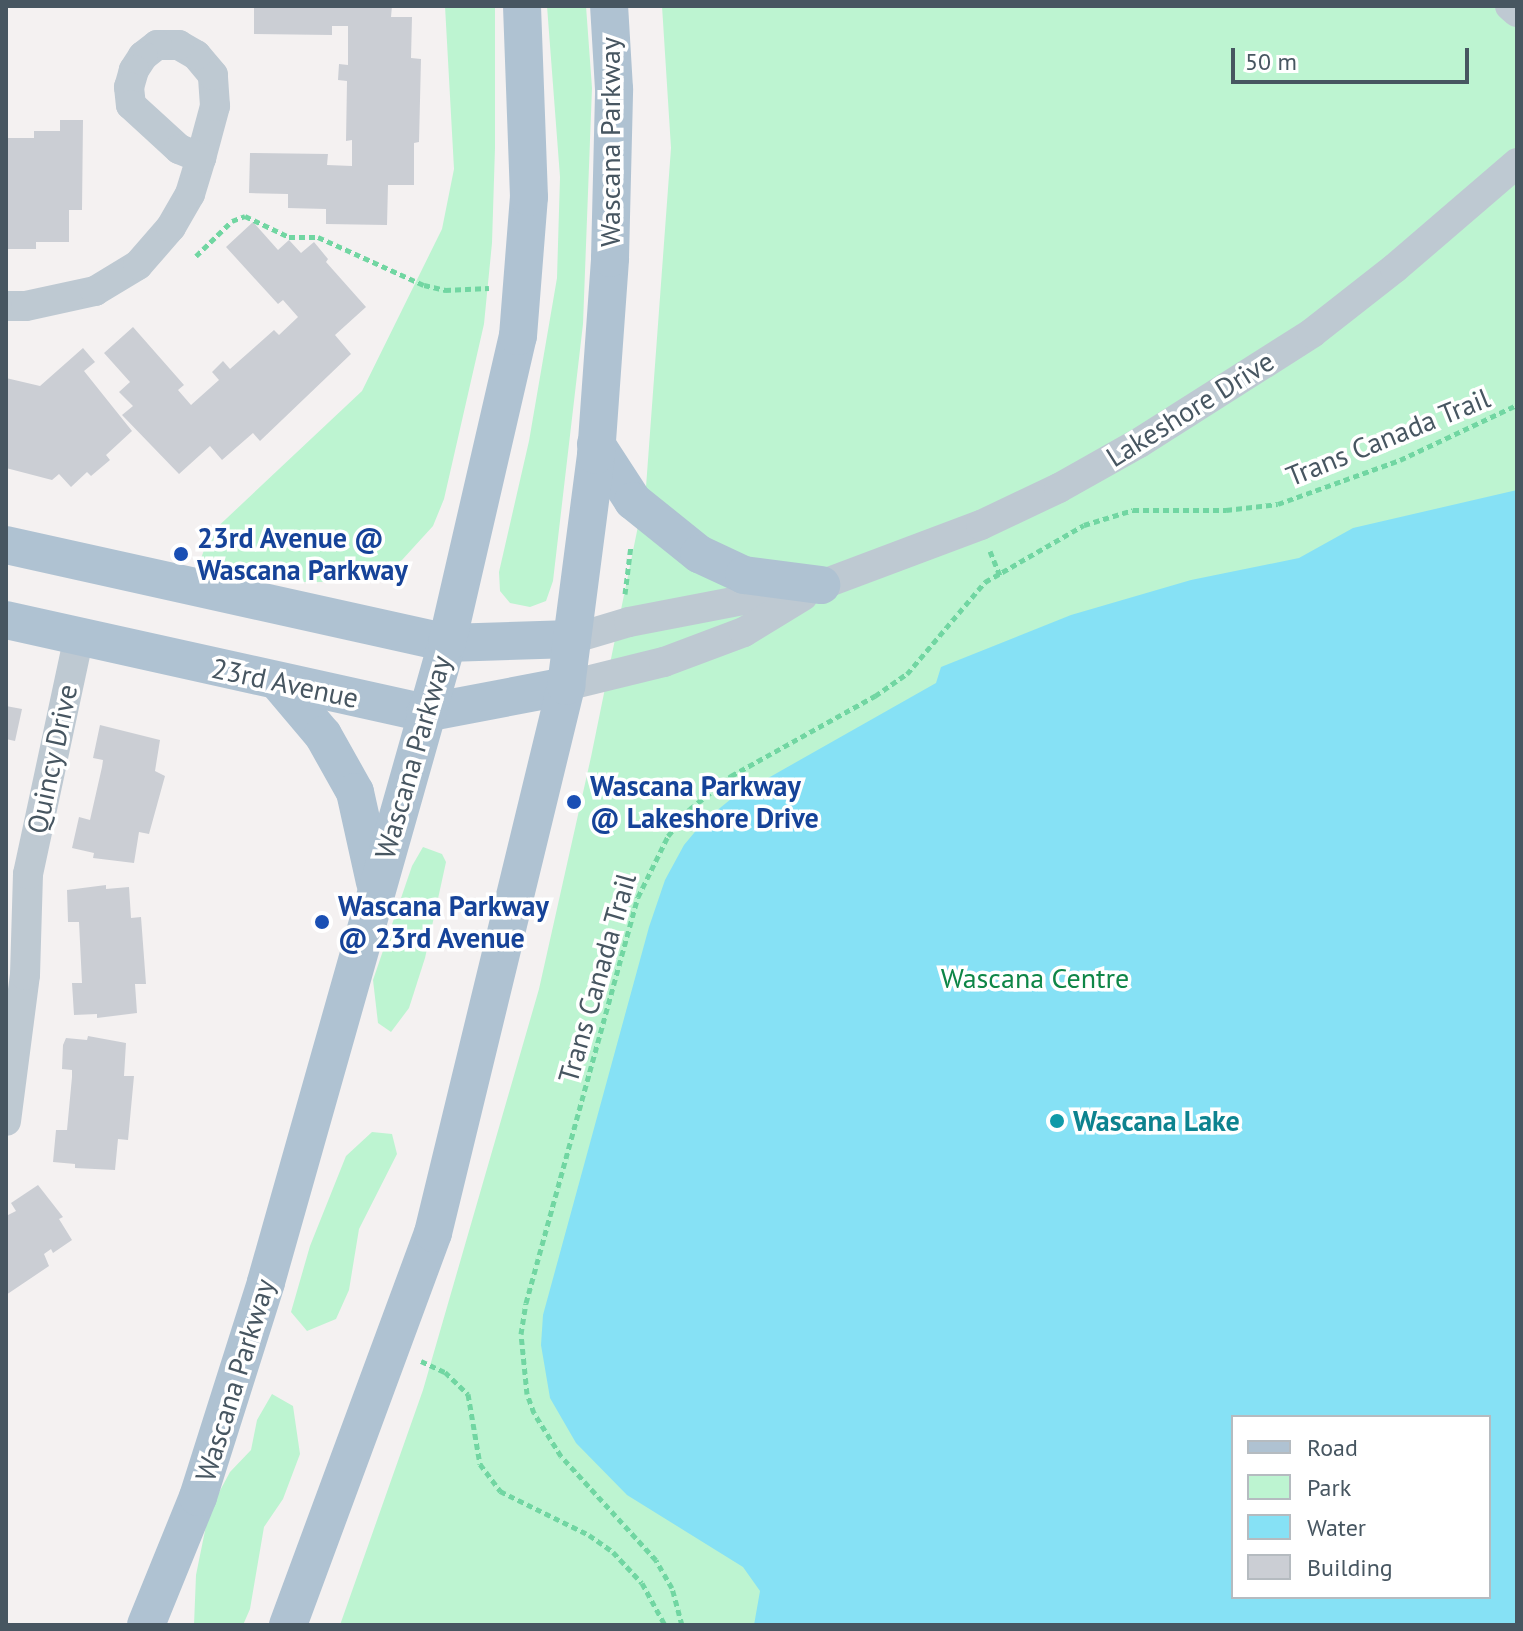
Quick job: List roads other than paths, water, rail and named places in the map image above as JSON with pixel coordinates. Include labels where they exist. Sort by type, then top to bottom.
[{"type":"main road","name":"Wascana Parkway","points":[[146,1625],[198,1497],[262,1297],[447,643],[518,336],[529,197],[522,6]]},
{"type":"main road","name":"Wascana Parkway","points":[[288,1625],[433,1233],[566,686],[596,444],[610,258],[614,89],[609,6]]},
{"type":"main road","points":[[596,444],[633,501],[699,554],[744,575],[821,585]]},
{"type":"main road","points":[[6,545],[447,643],[572,639]]},
{"type":"main road","name":"23rd Avenue","points":[[6,620],[425,713],[566,686]]},
{"type":"main road","points":[[279,683],[323,735],[355,792],[376,886]]},
{"type":"street","points":[[1510,6],[1517,12]]},
{"type":"street","points":[[6,306],[26,306],[95,291],[138,265],[171,227],[190,194],[201,158]]},
{"type":"street","name":"Lakeshore Drive","points":[[572,639],[629,622],[821,585],[981,525],[1059,488],[1139,443],[1312,333],[1395,268],[1517,163]]},
{"type":"street","name":"Lakeshore Drive","points":[[566,686],[664,662],[744,632],[821,585]]},
{"type":"street","name":"Quincy Drive","points":[[6,1121],[25,975],[28,874],[79,636]]},
{"type":"water","name":"Wascana Lake","points":[[1517,490],[1517,1625],[754,1625],[760,1591],[743,1567],[627,1495],[576,1443],[550,1398],[541,1345],[543,1315],[649,927],[665,880],[684,845],[704,821],[731,799],[936,683],[941,667],[1071,615],[1191,580],[1299,558],[1353,528]]},
{"type":"place","name":"23rd Avenue @ Wascana Parkway","points":[[181,554]]},
{"type":"place","name":"Wascana Parkway @ Lakeshore Drive","points":[[574,802]]},
{"type":"place","name":"Wascana Parkway @ 23rd Avenue","points":[[322,922]]},
{"type":"place","name":"Wascana Lake","points":[[1057,1121]]},
{"type":"park label","name":"Wascana Centre","points":[[1035,978]]}]
